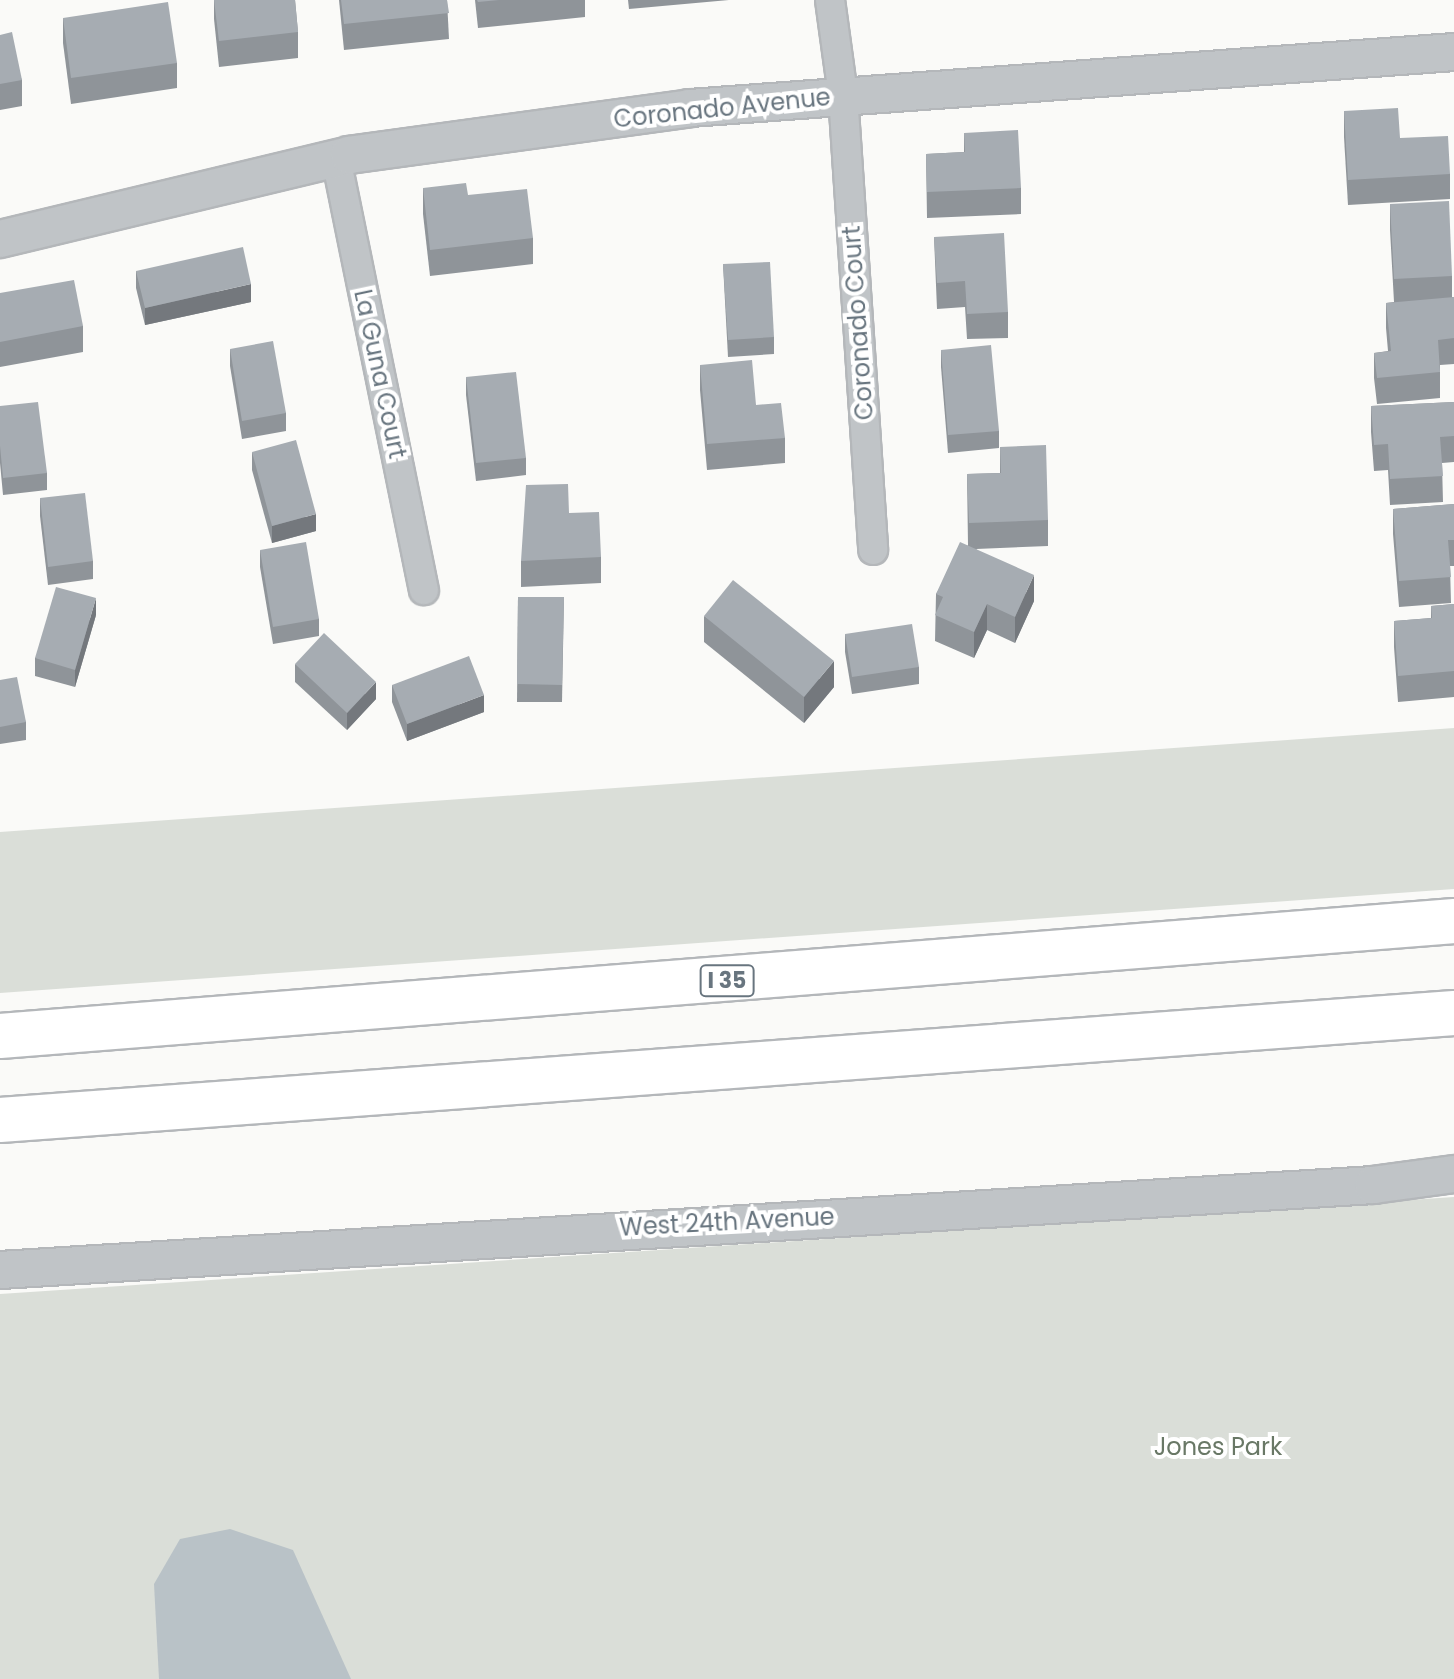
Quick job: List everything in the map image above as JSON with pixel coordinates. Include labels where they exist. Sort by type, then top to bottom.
[{"type":"highway","name":"I 35","points":[[0,1036],[1454,921]]},
{"type":"highway","points":[[0,1120],[1454,1013]]},
{"type":"street","name":"Coronado Court","points":[[830,0],[843,95],[873,550]]},
{"type":"street","name":"Coronado Avenue","points":[[0,239],[336,158],[690,108],[1454,52]]},
{"type":"street","name":"La Guna Court","points":[[336,158],[424,590]]},
{"type":"street","name":"West 24th Avenue","points":[[0,1270],[1373,1185],[1454,1174]]},
{"type":"green space","points":[[1454,728],[1454,889],[0,993],[0,832]]},
{"type":"green space","name":"Jones Park","points":[[1454,1197],[1454,1679],[0,1679],[0,1294]]},
{"type":"shaded area","points":[[230,1529],[293,1550],[351,1679],[159,1679],[154,1584],[180,1539]]},
{"type":"building","points":[[214,0],[295,0],[298,32],[219,41]]},
{"type":"building","points":[[341,0],[447,0],[449,13],[344,24]]},
{"type":"building","points":[[168,2],[177,63],[71,78],[63,18]]},
{"type":"building","points":[[12,32],[22,80],[0,84],[0,35]]},
{"type":"building","points":[[1398,108],[1400,138],[1448,136],[1450,174],[1348,180],[1344,111]]},
{"type":"building","points":[[1018,130],[1021,188],[927,192],[926,154],[965,152],[964,133]]},
{"type":"building","points":[[466,183],[468,195],[527,189],[533,238],[430,250],[423,188]]},
{"type":"building","points":[[1449,201],[1452,276],[1394,279],[1390,204]]},
{"type":"building","points":[[1004,233],[1008,312],[967,314],[965,281],[937,283],[934,237]]},
{"type":"building","points":[[243,247],[251,284],[145,308],[136,271]]},
{"type":"building","points":[[770,262],[774,337],[728,340],[723,264]]},
{"type":"building","points":[[74,280],[83,326],[0,342],[0,293]]},
{"type":"building","points":[[1454,297],[1454,338],[1438,340],[1440,372],[1377,378],[1374,353],[1391,351],[1386,303]]},
{"type":"building","points":[[273,341],[286,413],[242,421],[230,349]]},
{"type":"building","points":[[991,345],[999,431],[948,435],[941,350]]},
{"type":"building","points":[[752,360],[756,405],[781,403],[785,438],[707,444],[700,365]]},
{"type":"building","points":[[516,372],[526,458],[476,463],[466,377]]},
{"type":"building","points":[[38,402],[47,473],[3,478],[0,406]]},
{"type":"building","points":[[1454,402],[1454,436],[1440,437],[1443,476],[1390,479],[1388,444],[1374,445],[1371,406]]},
{"type":"building","points":[[296,440],[316,514],[272,526],[252,452]]},
{"type":"building","points":[[1046,445],[1048,520],[969,523],[967,474],[1001,473],[1000,447]]},
{"type":"building","points":[[568,484],[569,513],[599,512],[601,557],[521,561],[526,485]]},
{"type":"building","points":[[85,493],[93,561],[48,567],[40,498]]},
{"type":"building","points":[[1454,504],[1454,540],[1448,540],[1451,577],[1399,581],[1393,509]]},
{"type":"building","points":[[306,542],[319,619],[273,627],[260,550]]},
{"type":"building","points":[[960,542],[1034,575],[1015,617],[987,604],[974,632],[935,615],[943,597],[936,594]]},
{"type":"building","points":[[733,580],[834,661],[804,697],[704,616]]},
{"type":"building","points":[[56,587],[96,598],[75,670],[35,658]]},
{"type":"building","points":[[518,597],[564,597],[562,685],[517,684]]},
{"type":"building","points":[[1454,604],[1454,671],[1398,676],[1394,621],[1432,618],[1431,606]]},
{"type":"building","points":[[912,624],[919,667],[852,677],[845,634]]},
{"type":"building","points":[[324,633],[376,682],[347,713],[295,664]]},
{"type":"building","points":[[469,656],[484,695],[407,724],[392,685]]},
{"type":"building","points":[[17,677],[26,722],[0,727],[0,680]]}]
